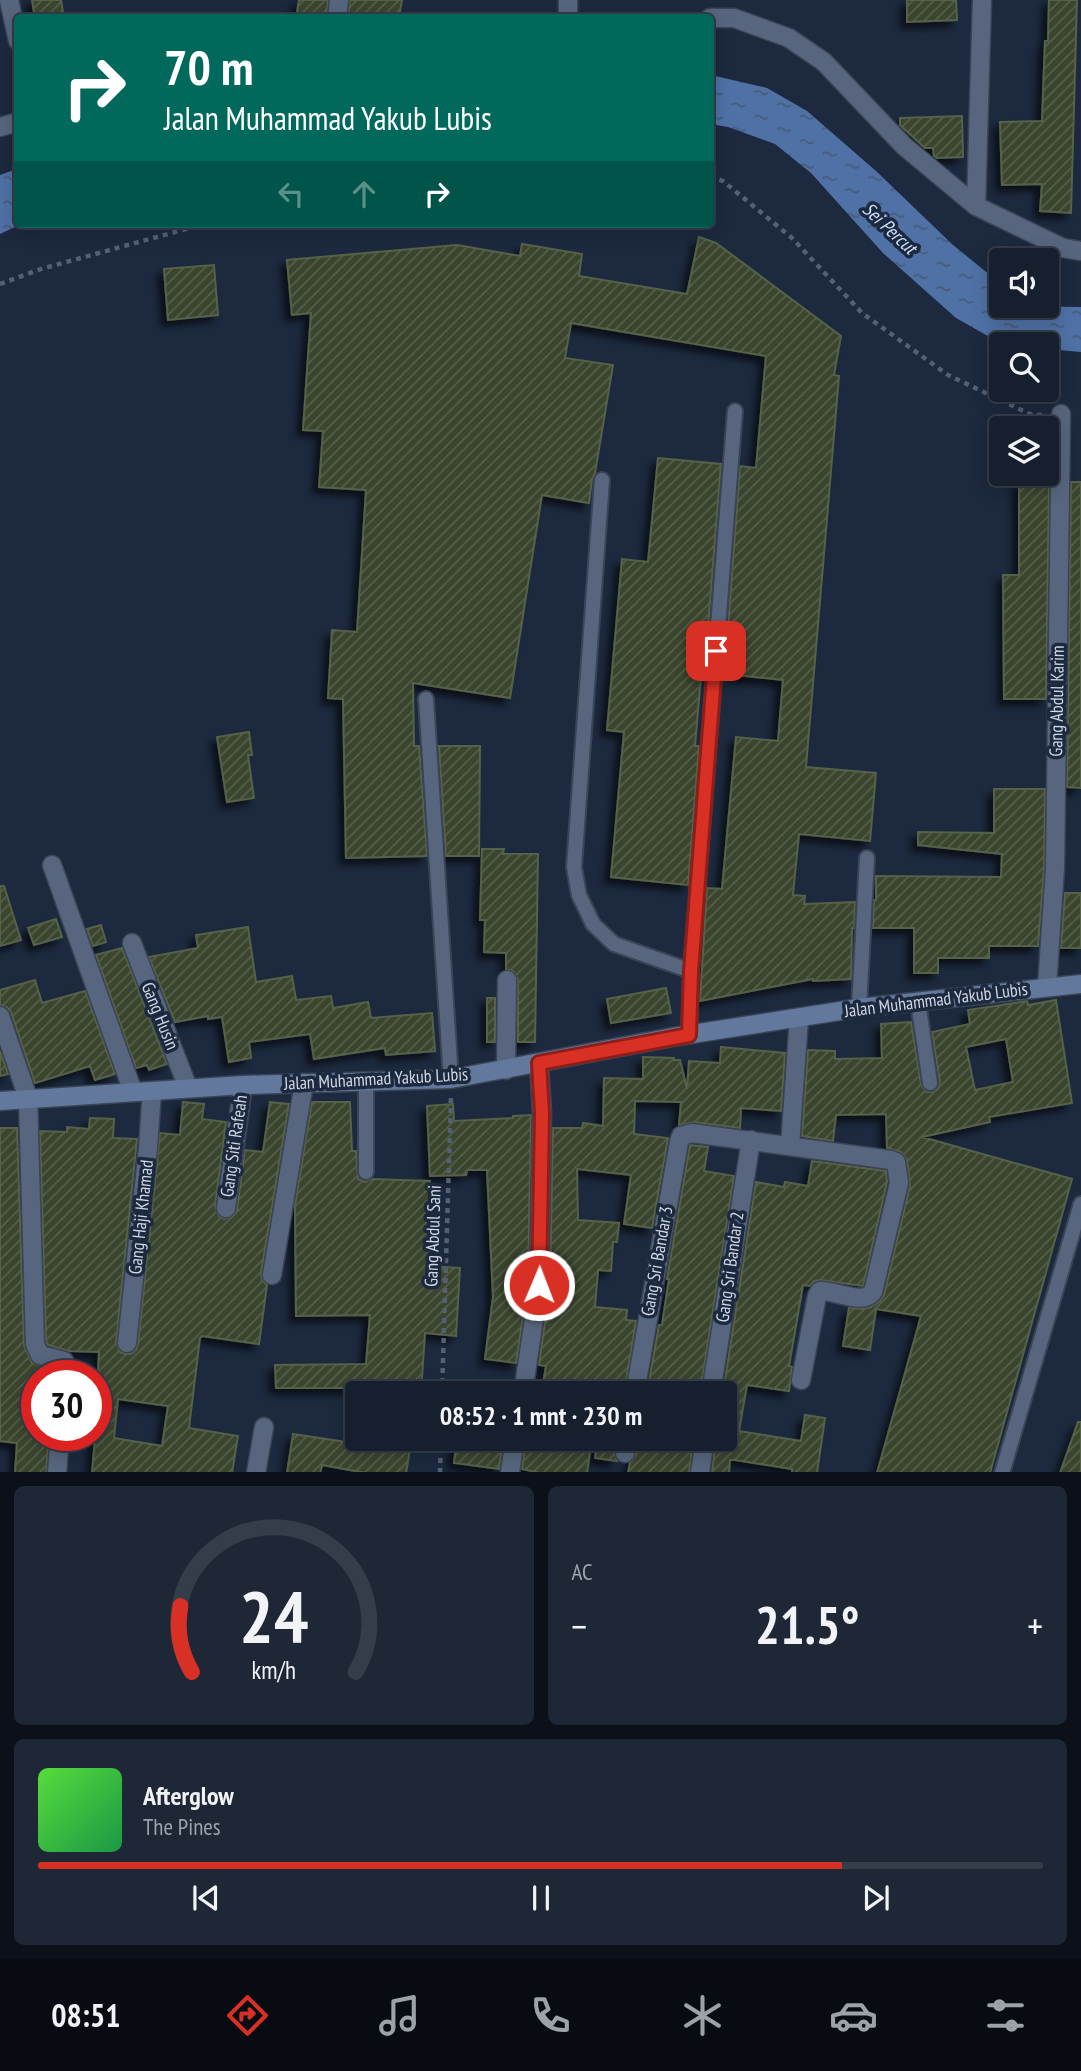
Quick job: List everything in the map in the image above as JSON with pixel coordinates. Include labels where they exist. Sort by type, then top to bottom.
[{"type":"main road","name":"Jalan Muhammad Yakub Lubis","points":[[0,1101],[243,1085],[452,1079],[689,1035],[859,1008],[1081,984]]},
{"type":"street","points":[[9,0],[14,23]]},
{"type":"street","points":[[976,206],[982,0]]},
{"type":"street","points":[[714,18],[734,18],[789,38],[824,62],[904,146],[976,206],[1063,247],[1081,251]]},
{"type":"street","name":"Gang Abdul Karim","points":[[1047,988],[1055,868],[1061,414]]},
{"type":"street","points":[[52,865],[133,1091]]},
{"type":"street","name":"Gang Husin","points":[[132,943],[188,1088]]},
{"type":"street","points":[[506,1070],[507,980]]},
{"type":"street","points":[[0,1016],[28,1098],[34,1344],[40,1355],[60,1360]]},
{"type":"street","points":[[790,1146],[799,1018]]},
{"type":"street","points":[[525,1381],[539,1285],[542,1113],[539,1063]]},
{"type":"street","points":[[272,1275],[304,1083]]},
{"type":"street","name":"Gang Siti Rafeah","points":[[226,1208],[243,1085]]},
{"type":"street","name":"Gang Haji Khamad","points":[[127,1343],[152,1091]]},
{"type":"street","name":"Gang Sri Bandar 3","points":[[637,1381],[681,1136],[697,1133],[751,1140]]},
{"type":"street","points":[[751,1140],[891,1160],[896,1162],[898,1168],[899,1182],[873,1292],[871,1296],[863,1298],[828,1290],[820,1291],[801,1380]]},
{"type":"street","name":"Gang Sri Bandar 2","points":[[714,1381],[751,1140]]},
{"type":"street","points":[[256,1472],[264,1427]]},
{"type":"street","points":[[57,1472],[59,1451]]},
{"type":"street","points":[[510,1472],[514,1451]]},
{"type":"street","points":[[700,1472],[703,1451]]},
{"type":"lane","points":[[689,1035],[691,971],[735,411]]},
{"type":"lane","points":[[602,480],[574,867],[579,895],[593,923],[614,944],[691,971]]},
{"type":"lane","points":[[426,699],[452,1079]]},
{"type":"lane","points":[[859,1008],[867,858]]},
{"type":"lane","points":[[918,1002],[930,1083]]},
{"type":"lane","points":[[366,1081],[366,1172]]},
{"type":"lane","points":[[1002,1472],[1081,1204]]},
{"type":"path","points":[[714,178],[723,181],[792,238],[862,313],[948,375],[1032,415],[1061,414]]},
{"type":"path","points":[[0,284],[41,269],[190,228]]},
{"type":"path","name":"Gang Abdul Sani","points":[[442,1381],[452,1079]]},
{"type":"path","points":[[440,1472],[441,1451]]},
{"type":"water","name":"Sei Percut","points":[[714,76],[767,88],[807,111],[876,171],[953,245],[989,274],[989,318],[1059,318],[1059,307],[1081,307],[1081,352],[1059,350],[1059,332],[989,332],[989,337],[956,318],[883,253],[811,173],[775,144],[714,125]]},
{"type":"water","points":[[14,170],[14,227],[0,234],[0,175]]},
{"type":"building","points":[[32,0],[61,0],[63,14],[34,14]]},
{"type":"building","points":[[299,0],[328,0],[326,14],[297,14]]},
{"type":"building","points":[[350,0],[402,0],[400,14],[348,14]]},
{"type":"building","points":[[907,0],[956,0],[957,20],[907,22]]},
{"type":"building","points":[[1049,0],[1077,0],[1071,213],[1040,211],[1042,184],[1002,185],[1000,122],[1042,121]]},
{"type":"building","points":[[962,116],[963,157],[937,158],[933,148],[925,148],[900,125],[900,118]]},
{"type":"building","points":[[699,237],[716,243],[841,336],[834,375],[839,376],[806,767],[876,773],[870,841],[799,834],[793,895],[805,896],[804,904],[855,902],[851,979],[813,979],[700,1001],[707,888],[722,889],[736,737],[778,741],[783,680],[737,675],[739,655],[726,654],[740,466],[756,468],[766,356],[571,323],[565,358],[613,365],[589,503],[542,495],[510,698],[413,683],[414,746],[419,746],[427,856],[346,858],[343,699],[328,698],[332,630],[357,632],[366,490],[319,487],[323,431],[303,430],[311,313],[292,315],[287,260],[457,245],[520,256],[522,244],[582,254],[579,276],[687,294]]},
{"type":"building","points":[[214,265],[218,315],[168,320],[164,269]]},
{"type":"building","points":[[658,458],[721,464],[706,652],[703,652],[695,746],[699,746],[688,885],[611,877],[624,732],[607,730],[622,559],[648,562]]},
{"type":"building","points":[[1071,482],[1081,482],[1081,788],[1067,787]]},
{"type":"building","points":[[1019,486],[1049,486],[1046,699],[1004,699],[1003,575],[1019,575]]},
{"type":"building","points":[[249,732],[252,755],[248,755],[254,798],[227,802],[217,737]]},
{"type":"building","points":[[439,746],[480,746],[479,856],[446,856]]},
{"type":"building","points":[[994,789],[1045,789],[1044,868],[1038,946],[989,946],[989,958],[938,958],[938,973],[914,973],[914,928],[873,928],[876,876],[1001,877],[1002,854],[918,845],[918,832],[994,833]]},
{"type":"building","points":[[482,849],[504,849],[503,854],[538,854],[535,1042],[518,1042],[518,979],[513,971],[506,969],[506,953],[484,952],[485,920],[480,920]]},
{"type":"building","points":[[0,886],[4,886],[21,940],[0,946]]},
{"type":"building","points":[[1065,893],[1081,893],[1081,948],[1061,948]]},
{"type":"building","points":[[56,919],[62,937],[34,945],[28,928]]},
{"type":"building","points":[[101,925],[106,942],[93,946],[87,929]]},
{"type":"building","points":[[248,927],[256,982],[292,976],[296,1000],[331,996],[333,1008],[368,1002],[371,1018],[432,1013],[435,1051],[386,1055],[385,1048],[314,1059],[310,1034],[249,1042],[251,1058],[229,1062],[222,1017],[208,1019],[208,1016],[175,1022],[149,957],[198,948],[196,935]]},
{"type":"building","points":[[122,948],[167,1064],[149,1070],[147,1065],[136,1068],[96,955]]},
{"type":"building","points":[[35,980],[42,1003],[85,991],[115,1074],[95,1080],[90,1066],[35,1083],[11,1012],[0,1005],[0,990]]},
{"type":"building","points":[[666,988],[671,1013],[611,1023],[607,999]]},
{"type":"building","points":[[487,998],[495,998],[495,1042],[487,1042]]},
{"type":"building","points":[[1056,1000],[1072,1103],[989,1117],[990,1122],[922,1137],[1072,1179],[990,1472],[877,1472],[921,1316],[876,1309],[870,1350],[843,1346],[849,1308],[871,1307],[884,1295],[910,1186],[907,1160],[901,1152],[887,1148],[886,1114],[836,1115],[833,1141],[802,1136],[808,1050],[835,1051],[835,1059],[882,1058],[881,1024],[911,1022],[921,1085],[926,1092],[932,1092],[940,1082],[932,1032],[970,1024],[968,1010],[1027,1001],[1028,1005]],"holes":[[[1006,1039],[1013,1082],[975,1090],[966,1047]]]},
{"type":"building","points":[[721,1047],[785,1053],[781,1111],[741,1108],[740,1128],[694,1122],[679,1125],[681,1102],[635,1101],[634,1134],[668,1138],[652,1228],[624,1224],[631,1175],[577,1169],[578,1220],[619,1223],[617,1242],[613,1242],[611,1271],[598,1270],[595,1307],[627,1310],[626,1320],[636,1321],[626,1381],[544,1381],[546,1366],[539,1365],[550,1285],[553,1128],[582,1128],[583,1123],[603,1126],[604,1078],[643,1079],[643,1057],[680,1060],[687,1089],[689,1061],[720,1063]]},
{"type":"building","points":[[0,1051],[8,1074],[0,1076]]},
{"type":"building","points":[[183,1102],[204,1104],[202,1119],[226,1122],[215,1206],[219,1216],[225,1219],[234,1215],[237,1210],[245,1150],[263,1152],[270,1102],[289,1104],[261,1273],[262,1280],[267,1285],[259,1344],[202,1336],[200,1338],[189,1428],[238,1436],[232,1472],[92,1472],[94,1451],[112,1451],[112,1360],[99,1360],[99,1352],[69,1351],[48,1345],[46,1341],[40,1131],[67,1132],[67,1127],[89,1129],[90,1118],[114,1119],[113,1138],[137,1139],[116,1342],[120,1352],[125,1354],[131,1354],[138,1344],[160,1133],[180,1135]],"holes":[[[118,1399],[168,1406],[162,1446],[114,1438]]]},
{"type":"building","points":[[312,1102],[350,1102],[352,1151],[356,1151],[358,1179],[365,1182],[372,1179],[430,1181],[428,1266],[460,1268],[456,1336],[425,1333],[422,1381],[345,1381],[345,1388],[276,1388],[275,1365],[366,1364],[370,1315],[296,1316],[295,1205]]},
{"type":"building","points":[[453,1104],[454,1121],[531,1115],[528,1284],[516,1363],[485,1359],[493,1297],[487,1170],[467,1170],[466,1175],[430,1176],[427,1106]]},
{"type":"building","points":[[0,1128],[17,1128],[24,1345],[31,1360],[21,1360],[21,1451],[48,1451],[46,1472],[15,1472],[17,1443],[0,1441]]},
{"type":"building","points":[[690,1145],[708,1147],[704,1171],[734,1176],[702,1381],[649,1381],[659,1325],[662,1325],[667,1279]]},
{"type":"building","points":[[812,1161],[886,1171],[887,1182],[863,1286],[821,1280],[814,1281],[810,1286],[803,1285],[789,1366],[792,1367],[789,1391],[747,1385],[739,1431],[801,1441],[805,1415],[825,1418],[817,1472],[792,1472],[792,1469],[730,1460],[729,1472],[712,1472],[715,1451],[737,1451],[737,1381],[725,1381],[756,1182],[784,1187],[785,1182],[808,1186]]},
{"type":"building","points":[[1078,1422],[1081,1422],[1081,1472],[1060,1472]]},
{"type":"building","points":[[293,1434],[345,1442],[345,1451],[410,1451],[406,1472],[360,1472],[322,1465],[320,1472],[287,1472]]},
{"type":"building","points":[[455,1451],[501,1451],[499,1469],[454,1463]]},
{"type":"building","points":[[525,1451],[590,1452],[587,1472],[536,1472],[522,1469]]},
{"type":"building","points":[[596,1451],[614,1451],[617,1461],[595,1458]]},
{"type":"building","points":[[636,1451],[692,1451],[689,1472],[628,1472]]},
{"type":"route","points":[[539,1285],[542,1113],[539,1063],[689,1035],[691,971],[716,651]]}]
